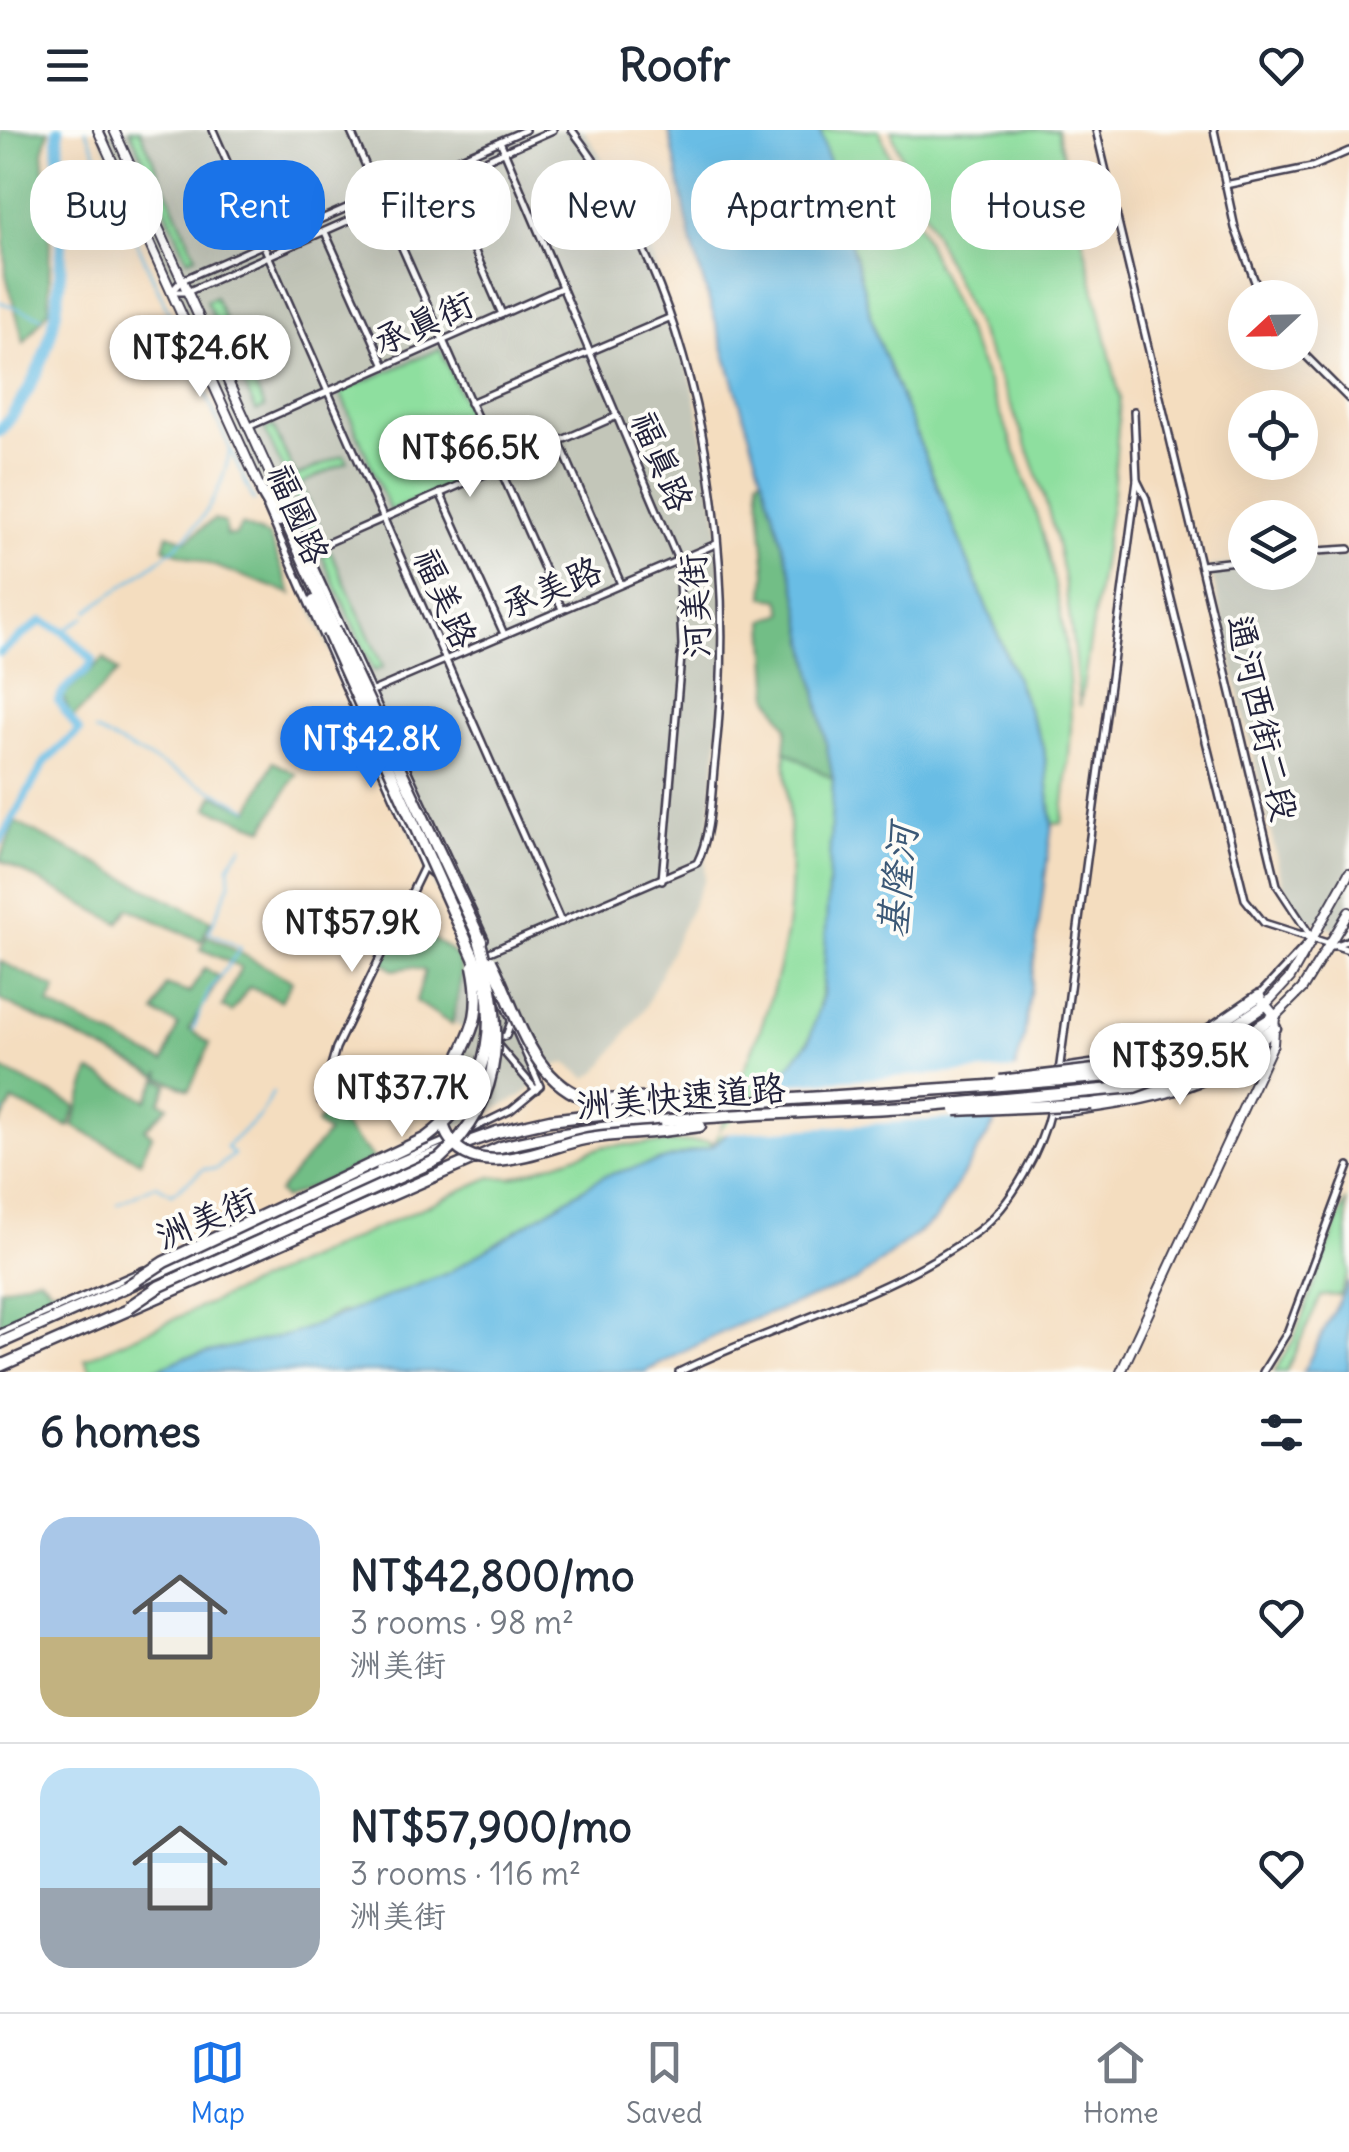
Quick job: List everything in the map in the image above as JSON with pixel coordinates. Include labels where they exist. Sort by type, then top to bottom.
[{"type":"highway","points":[[275,486],[331,630]]},
{"type":"highway","points":[[129,1307],[160,1286],[439,1159],[462,1137],[485,1099],[497,1058],[492,981],[274,508],[262,492]]},
{"type":"highway","points":[[473,939],[538,1059],[565,1091],[592,1100],[681,1095],[753,1099]]},
{"type":"highway","points":[[473,939],[476,1023],[445,1091],[442,1117],[451,1141],[469,1156],[500,1160],[590,1138],[791,1114]]},
{"type":"highway","points":[[126,1287],[164,1262],[410,1148],[456,1114],[477,1080],[489,1043],[486,985],[473,939]]},
{"type":"highway","name":"洲美快速道路","points":[[0,1347],[126,1287],[444,1148],[569,1117],[753,1099],[988,1086],[1009,1078],[1120,1067],[1195,1046],[1262,1001]]},
{"type":"highway","name":"洲美快速道路","points":[[0,1364],[501,1148],[565,1132],[638,1122],[929,1106],[1134,1088],[1206,1066],[1275,1022]]},
{"type":"street","name":"福國路","points":[[98,130],[262,492],[350,701]]},
{"type":"street","name":"福國路","points":[[114,130],[275,486],[374,690]]},
{"type":"street","name":"福美路","points":[[213,130],[226,160]]},
{"type":"street","points":[[350,130],[363,160]]},
{"type":"street","points":[[456,160],[524,130]]},
{"type":"street","points":[[485,160],[553,130]]},
{"type":"street","name":"河美街","points":[[474,959],[697,863],[708,816],[722,676],[716,544],[700,434],[669,318],[620,203],[572,130]]},
{"type":"street","name":"通河西街二段","points":[[1096,130],[1278,885],[1314,940]]},
{"type":"street","points":[[1214,130],[1241,249],[1253,280]]},
{"type":"street","name":"福真路","points":[[500,141],[678,560],[682,644],[662,880]]},
{"type":"street","points":[[1225,185],[1312,167],[1349,151]]},
{"type":"street","points":[[345,221],[325,230],[385,366]]},
{"type":"street","points":[[172,292],[182,280],[250,250]]},
{"type":"street","name":"福美路","points":[[266,250],[562,922]]},
{"type":"street","points":[[172,292],[187,292],[279,250]]},
{"type":"street","points":[[403,250],[562,609]]},
{"type":"street","points":[[474,250],[502,314]]},
{"type":"street","name":"承真街","points":[[248,427],[562,288]]},
{"type":"street","points":[[470,403],[669,318]]},
{"type":"street","points":[[1318,368],[1349,399]]},
{"type":"street","points":[[679,1372],[897,1277],[981,1230],[1021,1177],[1050,1114],[1059,1068],[1137,480],[1134,411]]},
{"type":"street","points":[[309,551],[617,416]]},
{"type":"street","points":[[558,442],[620,584]]},
{"type":"street","points":[[1137,480],[1146,498],[1246,900],[1264,924],[1349,950]]},
{"type":"street","points":[[440,494],[504,634]]},
{"type":"street","name":"承美路","points":[[350,701],[716,544]]},
{"type":"street","points":[[1318,551],[1349,549]]},
{"type":"street","points":[[1201,564],[1228,562]]},
{"type":"street","points":[[350,701],[424,866],[456,904],[474,959],[475,1008],[492,1037],[536,1090],[540,1083],[486,954],[481,925],[374,690]]},
{"type":"street","points":[[321,1102],[336,1048],[424,866]]},
{"type":"street","points":[[1059,1068],[1116,1062],[1163,1048],[1262,1001],[1290,978],[1349,872]]},
{"type":"street","points":[[1050,1114],[1143,1102],[1233,1064],[1262,1044],[1331,947],[1349,912]]},
{"type":"street","points":[[1331,947],[1349,940]]},
{"type":"street","points":[[1121,1372],[1270,1052],[1275,1022],[1262,1001]]},
{"type":"street","points":[[492,1037],[506,1036],[512,1020]]},
{"type":"street","name":"洲美街","points":[[0,1333],[488,1123],[536,1090]]},
{"type":"street","points":[[1263,1372],[1287,1332],[1349,1166]]},
{"type":"shaded area","points":[[97,130],[584,130],[603,160],[531,160],[531,250],[650,250],[693,384],[718,519],[728,645],[704,880],[645,1008],[598,1072],[587,1078],[566,1063],[557,1065],[523,1095],[456,1129],[438,1106],[444,1069],[472,1035],[454,1023],[466,956],[151,250],[163,250],[163,160],[110,160]]},
{"type":"shaded area","points":[[1349,555],[1349,934],[1300,918],[1285,895],[1210,566],[1228,564],[1228,590],[1318,590],[1318,558]]},
{"type":"green space","points":[[0,130],[49,130],[44,160],[30,160],[30,250],[50,250],[49,310],[24,343],[6,275]]},
{"type":"green space","points":[[130,130],[140,130],[153,160],[143,160]]},
{"type":"green space","points":[[820,130],[879,130],[892,160],[828,160]]},
{"type":"green space","points":[[891,130],[1057,130],[1064,160],[951,160],[951,250],[1085,250],[1120,398],[1113,493],[1080,706],[1064,581],[1041,487],[1002,384],[931,227],[931,160],[903,160]]},
{"type":"green space","points":[[163,182],[183,227],[183,248],[163,203]]},
{"type":"green space","points":[[184,250],[193,250],[196,256],[188,259]]},
{"type":"green space","points":[[853,250],[930,250],[1003,420],[1052,570],[1066,646],[1071,725],[1062,823],[1052,824],[1044,748],[877,338]]},
{"type":"green space","points":[[215,297],[265,408],[256,411],[206,301]]},
{"type":"green space","points":[[440,349],[492,467],[390,511],[340,392]]},
{"type":"green space","points":[[273,426],[296,476],[344,455],[348,462],[300,484],[322,534],[314,537],[265,430]]},
{"type":"green space","points":[[764,473],[796,588],[833,779],[785,751],[787,727],[770,698],[765,620],[784,613],[780,599],[764,597],[766,573],[758,479]]},
{"type":"green space","points":[[214,519],[225,523],[226,535],[236,535],[241,525],[269,536],[292,594],[164,548],[168,534],[187,540]]},
{"type":"green space","points":[[331,552],[383,667],[374,671],[322,556]]},
{"type":"green space","points":[[104,658],[118,672],[72,719],[63,696]]},
{"type":"green space","points":[[785,751],[833,779],[829,917],[822,992],[815,1022],[797,1059],[713,1146],[758,1035],[783,949],[790,878]]},
{"type":"green space","points":[[273,762],[296,774],[264,829],[208,808],[214,795],[250,810]]},
{"type":"green space","points":[[15,822],[211,921],[201,941],[129,908],[119,923],[0,860]]},
{"type":"green space","points":[[406,913],[417,918],[415,929],[448,948],[460,965],[452,1025],[416,1001],[425,971],[412,967],[393,970],[383,962]]},
{"type":"green space","points":[[207,935],[292,981],[281,1001],[249,987],[232,1012],[222,1007],[241,967],[201,949]]},
{"type":"green space","points":[[0,961],[56,989],[49,1005],[164,1062],[178,1025],[155,1013],[166,985],[189,993],[205,968],[220,978],[189,1029],[210,1044],[189,1090],[160,1077],[161,1072],[158,1076],[0,1000]]},
{"type":"green space","points":[[0,1068],[76,1106],[69,1127],[13,1101],[0,1123]]},
{"type":"green space","points":[[90,1071],[147,1100],[158,1079],[168,1084],[160,1102],[168,1106],[145,1129],[152,1135],[140,1161],[73,1126]]},
{"type":"green space","points":[[323,1116],[342,1125],[374,1159],[284,1199],[278,1192],[328,1133],[316,1124]]},
{"type":"green space","points":[[712,1142],[708,1151],[516,1232],[504,1244],[485,1250],[484,1259],[352,1312],[340,1312],[305,1332],[186,1358],[149,1372],[92,1372],[85,1359],[491,1177],[511,1178],[605,1146]]},
{"type":"green space","points":[[1346,1200],[1349,1273],[1340,1295],[1321,1296],[1286,1372],[1274,1372],[1294,1339]]},
{"type":"green space","points":[[39,1277],[51,1289],[77,1285],[81,1293],[0,1327],[0,1289]]},
{"type":"water","points":[[669,130],[820,130],[828,160],[691,160],[691,239]]},
{"type":"water","name":"基隆河","points":[[694,250],[853,250],[877,338],[1044,748],[1052,824],[1024,1038],[1003,1110],[936,1219],[856,1281],[735,1326],[644,1372],[153,1372],[185,1357],[292,1334],[448,1273],[604,1176],[713,1146],[764,1098],[809,1041],[823,994],[833,779],[796,588]]},
{"type":"water","points":[[1349,1282],[1349,1372],[1303,1372]]},
{"type":"pier","points":[[1020,1069],[1005,1115],[716,1134],[768,1085]]},
{"type":"waterway","points":[[0,431],[25,396],[53,324],[61,250],[58,130]]},
{"type":"waterway","points":[[86,130],[254,501]]},
{"type":"waterway","points":[[0,302],[42,317]]},
{"type":"waterway","points":[[88,611],[158,561],[196,526],[211,505],[230,449]]},
{"type":"waterway","points":[[63,631],[85,617]]},
{"type":"waterway","points":[[0,653],[41,621],[63,631],[93,660],[58,701],[79,731],[45,762],[0,841]]},
{"type":"waterway","points":[[95,731],[249,809]]},
{"type":"waterway","points":[[193,1030],[209,991],[241,948],[209,932],[230,883],[229,866],[242,846]]},
{"type":"waterway","points":[[117,1204],[156,1185],[172,1194],[204,1169],[216,1169],[234,1154],[226,1147],[260,1116],[273,1092]]}]
